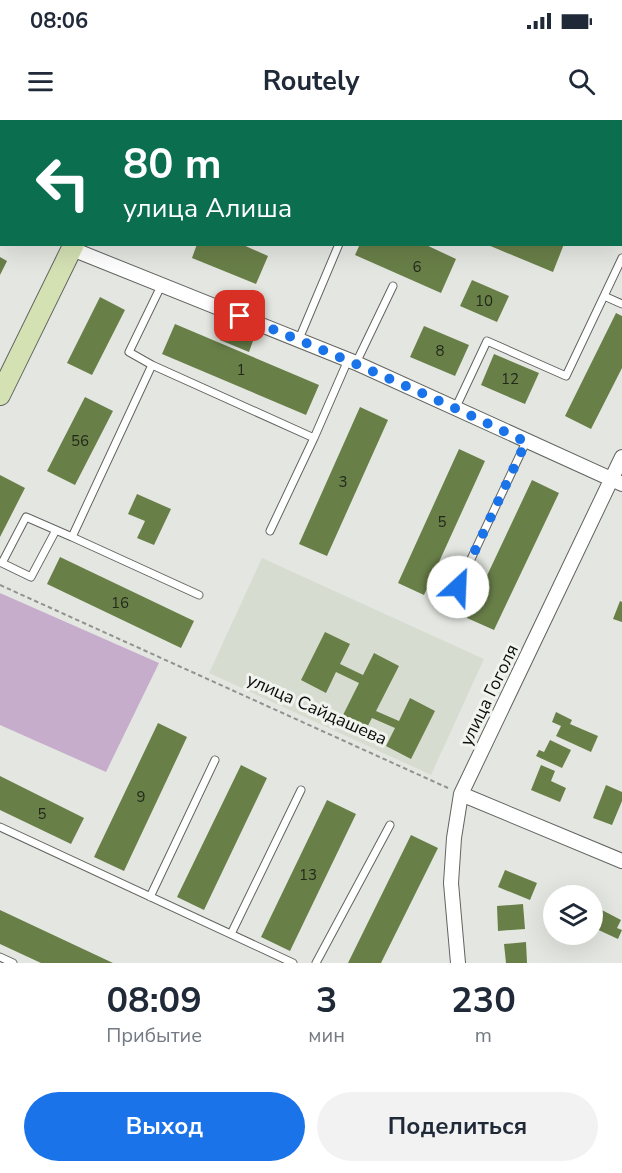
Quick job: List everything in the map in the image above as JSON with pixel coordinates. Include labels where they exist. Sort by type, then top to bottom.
[{"type":"main road","points":[[0,395],[73,247]]},
{"type":"street","points":[[73,247],[352,361],[617,482]]},
{"type":"street","name":"улица Гоголя","points":[[458,963],[451,883],[454,838],[461,794],[600,501],[617,482],[622,457]]},
{"type":"street","points":[[461,794],[622,861]]},
{"type":"lane","points":[[299,339],[338,246]]},
{"type":"lane","points":[[456,408],[487,341],[566,376],[622,258]]},
{"type":"lane","points":[[162,284],[129,352],[152,365],[314,438]]},
{"type":"lane","points":[[270,531],[352,361],[393,286]]},
{"type":"lane","points":[[604,296],[622,304]]},
{"type":"lane","points":[[72,537],[152,365]]},
{"type":"lane","points":[[448,608],[526,442]]},
{"type":"lane","points":[[56,530],[31,577],[2,563],[26,517],[56,530],[72,537],[199,595]]},
{"type":"lane","points":[[150,897],[215,760]]},
{"type":"lane","points":[[231,934],[301,790]]},
{"type":"lane","points":[[316,963],[390,825]]},
{"type":"lane","points":[[0,827],[293,963]]},
{"type":"lane","points":[[0,957],[13,963]]},
{"type":"path","name":"улица Сайдашева","points":[[0,585],[461,794]]},
{"type":"shaded area","points":[[262,558],[484,659],[431,775],[209,673]]},
{"type":"shaded area","points":[[0,593],[159,663],[106,772],[0,725]]},
{"type":"building","points":[[196,246],[246,246],[268,256],[256,284],[192,258]]},
{"type":"building","points":[[359,246],[428,246],[456,259],[441,293],[355,255]]},
{"type":"building","points":[[490,246],[563,246],[553,272]]},
{"type":"building","points":[[0,257],[7,261],[0,275]]},
{"type":"building","points":[[472,280],[509,296],[497,322],[460,306]]},
{"type":"building","points":[[100,297],[125,310],[92,375],[67,363]]},
{"type":"building","points":[[616,313],[622,316],[622,368],[591,429],[565,416]]},
{"type":"building","points":[[175,324],[319,385],[306,415],[162,354]]},
{"type":"building","points":[[424,326],[469,345],[455,376],[410,357]]},
{"type":"building","points":[[224,329],[253,341],[249,352],[220,340]]},
{"type":"building","points":[[494,354],[539,373],[525,404],[481,385]]},
{"type":"building","points":[[85,397],[113,411],[75,485],[47,471]]},
{"type":"building","points":[[360,407],[388,420],[327,556],[299,544]]},
{"type":"building","points":[[459,449],[485,461],[424,595],[398,583]]},
{"type":"building","points":[[0,475],[25,488],[0,537]]},
{"type":"building","points":[[532,480],[559,493],[494,630],[467,618]]},
{"type":"building","points":[[137,494],[171,509],[154,545],[137,538],[145,521],[128,514]]},
{"type":"building","points":[[60,557],[194,621],[181,648],[47,584]]},
{"type":"building","points":[[620,601],[622,602],[622,622],[613,619]]},
{"type":"building","points":[[325,632],[350,644],[340,664],[363,675],[374,653],[399,666],[376,711],[399,721],[410,698],[435,711],[411,759],[386,746],[395,728],[372,718],[362,737],[338,725],[359,683],[336,672],[326,693],[301,680]]},
{"type":"building","points":[[556,712],[572,720],[570,724],[598,736],[591,752],[556,736],[561,726],[552,722]]},
{"type":"building","points":[[158,723],[187,737],[124,871],[94,857]]},
{"type":"building","points":[[550,740],[571,750],[562,768],[536,756],[539,750],[544,752]]},
{"type":"building","points":[[241,765],[267,778],[204,910],[177,897]]},
{"type":"building","points":[[541,765],[555,771],[551,781],[566,788],[560,802],[531,790]]},
{"type":"building","points":[[0,776],[84,818],[71,844],[0,810]]},
{"type":"building","points":[[606,785],[622,792],[622,801],[612,825],[593,818]]},
{"type":"building","points":[[327,800],[356,814],[290,951],[261,937]]},
{"type":"building","points":[[411,835],[438,848],[381,963],[348,963]]},
{"type":"building","points":[[505,870],[537,883],[530,900],[498,887]]},
{"type":"building","points":[[523,904],[525,929],[498,931],[497,906]]},
{"type":"building","points":[[0,910],[113,963],[41,963],[0,944]]},
{"type":"building","points":[[603,911],[621,920],[617,928],[622,930],[618,939],[603,932]]},
{"type":"building","points":[[526,942],[527,963],[506,963],[504,944]]},
{"type":"route","points":[[240,316],[356,363],[526,442],[458,587]]}]
